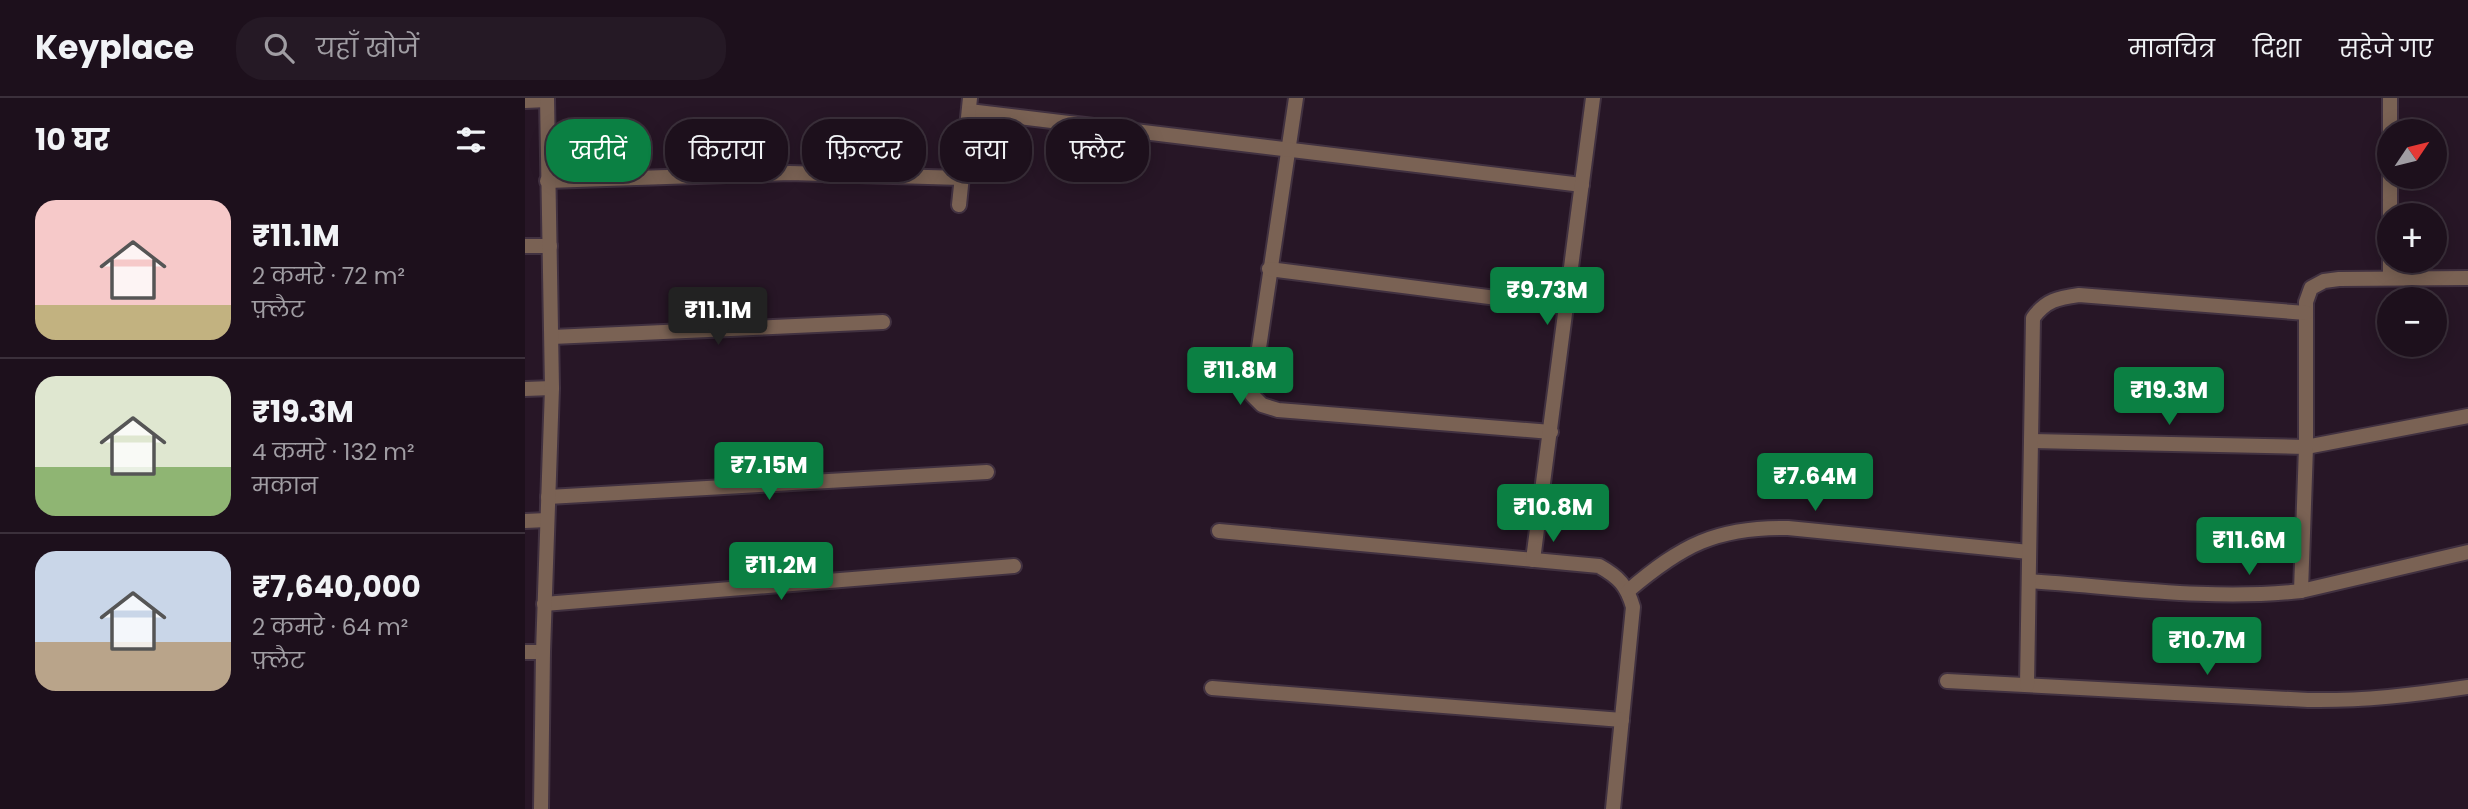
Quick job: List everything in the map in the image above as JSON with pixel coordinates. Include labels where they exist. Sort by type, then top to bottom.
[{"type":"street","points":[[1296,98],[1252,395],[1262,405],[1277,410],[1551,432]]},
{"type":"street","points":[[1534,560],[1593,98]]},
{"type":"street","points":[[2390,98],[2390,119]]},
{"type":"street","points":[[525,102],[547,99],[547,119]]},
{"type":"street","points":[[969,105],[1287,149],[1582,185]]},
{"type":"street","points":[[651,178],[790,173],[940,177]]},
{"type":"street","points":[[541,809],[544,604],[552,388],[547,182]]},
{"type":"street","points":[[959,205],[962,182]]},
{"type":"street","points":[[525,246],[550,246]]},
{"type":"street","points":[[1269,269],[1567,307]]},
{"type":"street","points":[[2390,273],[2390,278]]},
{"type":"street","points":[[2301,591],[2306,447],[2306,313],[2311,288],[2324,281],[2468,278]]},
{"type":"street","points":[[2027,685],[2033,318],[2041,307],[2054,299],[2079,295],[2306,313]]},
{"type":"street","points":[[552,337],[883,321]]},
{"type":"street","points":[[525,389],[552,388]]},
{"type":"street","points":[[2031,441],[2306,447],[2468,416]]},
{"type":"street","points":[[548,497],[987,472]]},
{"type":"street","points":[[525,521],[547,520]]},
{"type":"street","points":[[1628,591],[1675,554],[1705,539],[1761,528],[1788,528],[2029,552]]},
{"type":"street","points":[[1219,531],[1599,566],[1618,577],[1628,591],[1633,607],[1613,809]]},
{"type":"street","points":[[2029,581],[2229,595],[2301,591],[2468,552]]},
{"type":"street","points":[[544,604],[1014,566]]},
{"type":"street","points":[[525,652],[543,652]]},
{"type":"street","points":[[1947,681],[2308,701],[2354,701],[2468,687]]},
{"type":"street","points":[[1212,688],[1622,720]]}]
